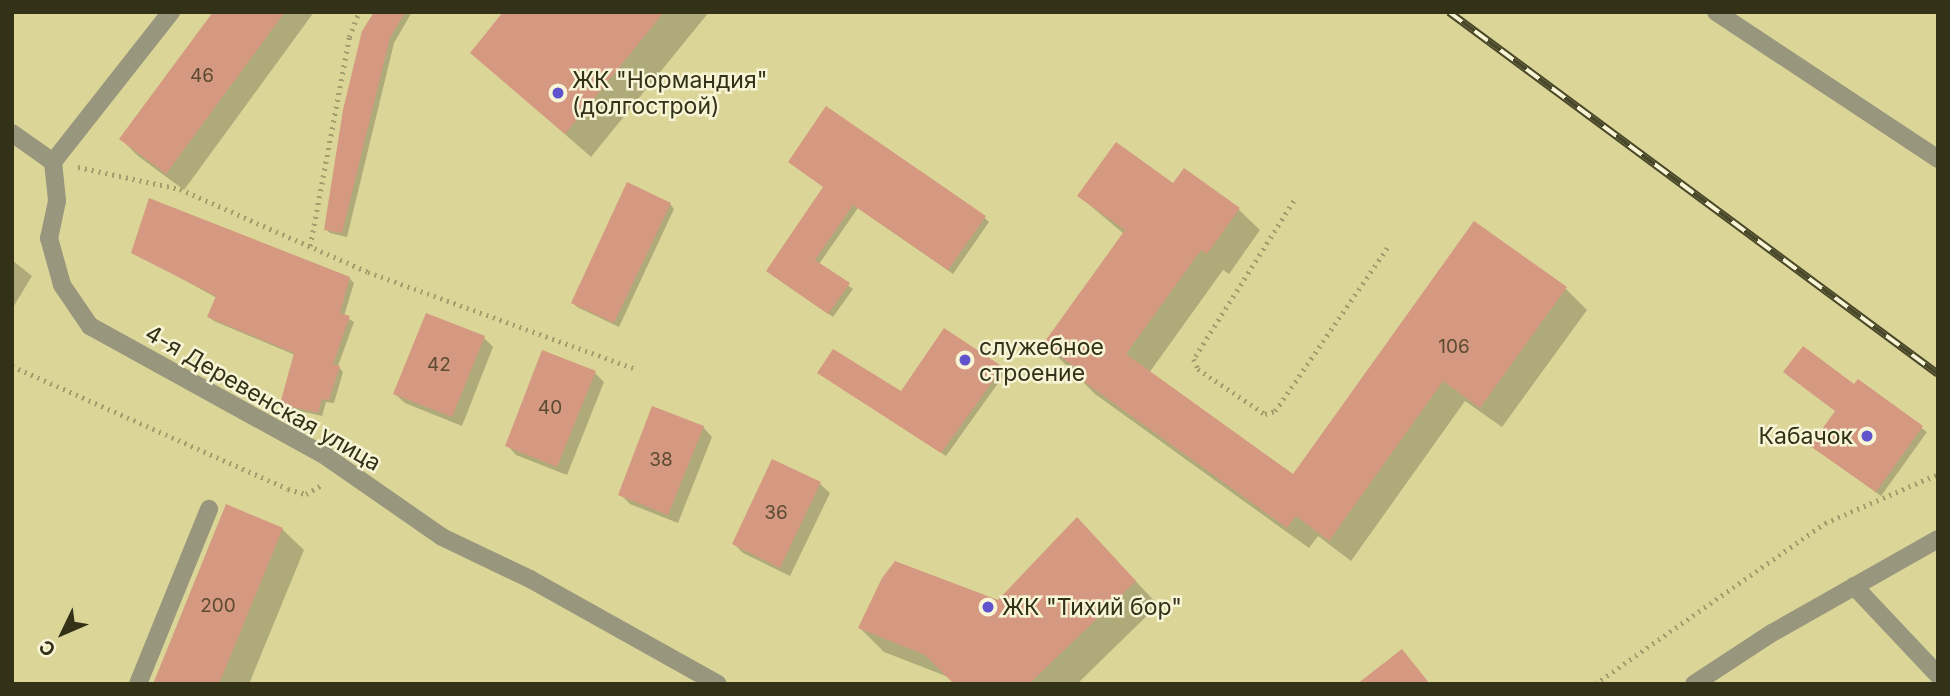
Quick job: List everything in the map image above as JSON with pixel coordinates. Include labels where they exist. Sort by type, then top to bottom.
[{"type":"street","points":[[12,133],[53,162],[171,12]]},
{"type":"street","points":[[1716,12],[1938,159]]},
{"type":"street","name":"4-я Деревенская улица","points":[[53,162],[57,201],[49,238],[62,285],[90,326],[343,468],[442,537],[530,579],[718,684]]},
{"type":"street","points":[[138,684],[209,509]]},
{"type":"street","points":[[1694,684],[1772,633],[1938,539]]},
{"type":"street","points":[[1854,586],[1938,675]]},
{"type":"path","points":[[310,246],[349,37],[359,12]]},
{"type":"path","points":[[53,162],[180,189],[368,272],[636,369]]},
{"type":"path","points":[[1294,201],[1194,359],[1198,369],[1265,414],[1275,411],[1389,244]]},
{"type":"path","points":[[12,366],[288,489],[306,494],[343,468]]},
{"type":"path","points":[[1595,684],[1825,523],[1938,474]]},
{"type":"building","points":[[213,12],[285,12],[166,174],[119,139]]},
{"type":"building","points":[[374,12],[405,12],[390,38],[342,233],[324,230],[343,110],[362,31]]},
{"type":"building","name":"ЖК \"Нормандия\" (долгострой)","points":[[503,12],[664,12],[565,134],[470,53]]},
{"type":"building","points":[[826,106],[986,216],[948,270],[853,205],[815,260],[850,283],[828,314],[766,271],[823,187],[788,162]]},
{"type":"building","points":[[1116,142],[1173,183],[1184,168],[1240,208],[1207,254],[1201,250],[1126,354],[1293,474],[1474,221],[1567,287],[1480,408],[1443,381],[1329,541],[1296,516],[1287,528],[1072,373],[1076,368],[1043,344],[1125,230],[1077,196]]},
{"type":"building","points":[[627,182],[671,203],[614,323],[571,303]]},
{"type":"building","points":[[149,198],[350,277],[340,313],[350,316],[333,364],[340,366],[329,400],[322,399],[318,413],[280,404],[294,353],[207,317],[216,296],[131,253]]},
{"type":"building","points":[[426,313],[485,336],[452,417],[393,394]]},
{"type":"building","points":[[944,328],[1003,367],[941,453],[817,373],[833,349],[901,391]]},
{"type":"building","name":"Кабачок","points":[[1803,346],[1854,384],[1858,379],[1923,426],[1876,492],[1810,446],[1835,411],[1783,372]]},
{"type":"building","points":[[542,350],[596,371],[557,467],[505,446]]},
{"type":"building","points":[[652,406],[704,426],[668,515],[618,495]]},
{"type":"building","points":[[772,459],[821,482],[780,568],[732,544]]},
{"type":"building","points":[[226,504],[283,528],[219,684],[153,684]]},
{"type":"building","name":"ЖК \"Тихий бор\"","points":[[1077,517],[1136,581],[1029,684],[954,684],[925,655],[858,628],[882,578],[895,561],[998,600]]},
{"type":"building","points":[[1402,649],[1430,684],[1357,684]]},
{"type":"railway","points":[[1449,12],[1938,374]]},
{"type":"place","name":"ЖК \"Нормандия\" (долгострой)","points":[[558,93]]},
{"type":"place","name":"служебное строение","points":[[965,360]]},
{"type":"place","name":"Кабачок","points":[[1867,436]]},
{"type":"place","name":"ЖК \"Тихий бор\"","points":[[988,607]]}]
